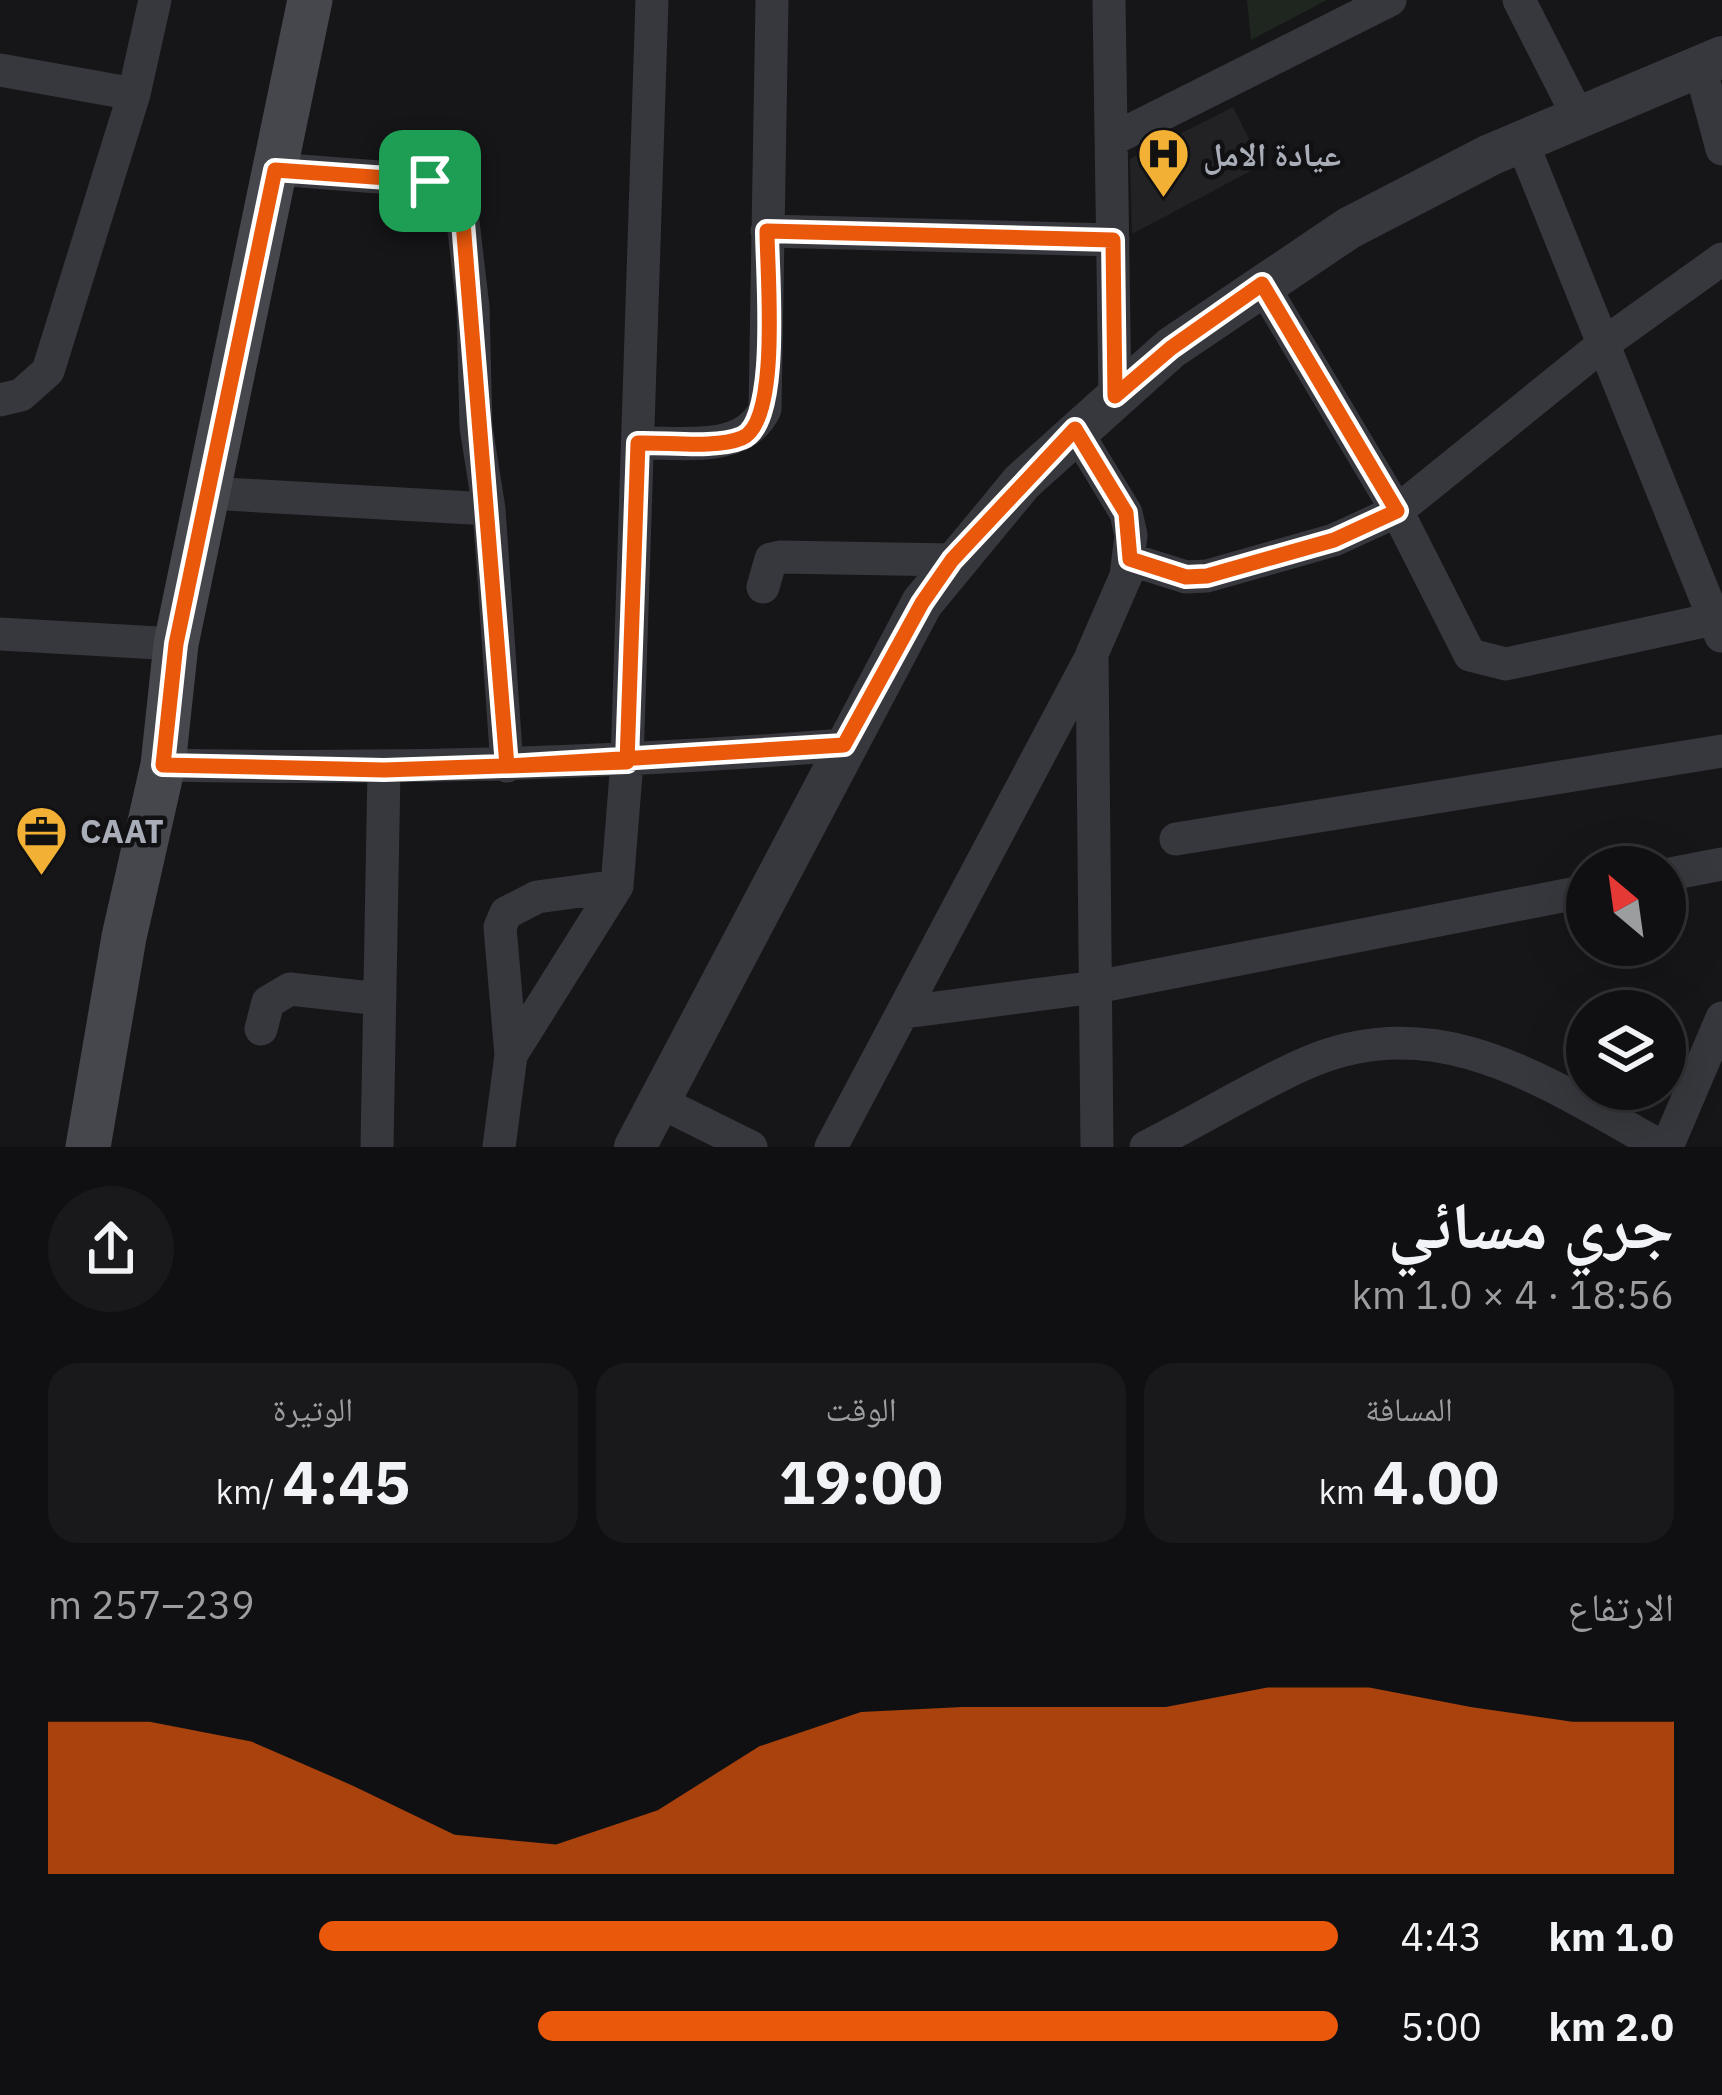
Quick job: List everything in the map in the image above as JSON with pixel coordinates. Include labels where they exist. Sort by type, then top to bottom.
[{"type":"main road","points":[[88,1147],[124,937],[163,765],[176,644],[310,0]]},
{"type":"street","points":[[0,400],[22,395],[48,370],[134,94],[154,0]]},
{"type":"street","points":[[511,1055],[616,886],[627,762],[652,0]]},
{"type":"street","points":[[638,443],[740,439],[757,427],[766,392],[772,0]]},
{"type":"street","points":[[1108,0],[1115,396]]},
{"type":"street","points":[[1113,140],[1390,0]]},
{"type":"street","points":[[1519,0],[1579,118]]},
{"type":"street","points":[[635,1147],[922,603],[952,560],[1075,429],[1171,348],[1349,228],[1522,142],[1711,62],[1722,149]]},
{"type":"street","points":[[0,70],[134,94]]},
{"type":"street","points":[[1262,284],[1397,511],[1469,655],[1506,664],[1719,624],[1522,142]]},
{"type":"street","points":[[275,170],[430,181],[452,195],[463,222],[507,766]]},
{"type":"street","points":[[767,231],[1113,240]]},
{"type":"street","points":[[1130,559],[1186,577],[1207,576],[1334,540],[1397,511],[1606,342],[1722,259]]},
{"type":"street","points":[[831,1147],[1092,654],[1130,559],[1126,513],[1075,429]]},
{"type":"street","points":[[208,493],[489,509]]},
{"type":"street","points":[[763,587],[770,559],[780,557],[952,560]]},
{"type":"street","points":[[0,634],[176,644]]},
{"type":"street","points":[[1092,654],[1097,1147]]},
{"type":"street","points":[[163,765],[384,770],[627,762],[844,745]]},
{"type":"street","points":[[1176,838],[1722,751]]},
{"type":"street","points":[[377,1147],[384,770]]},
{"type":"street","points":[[1686,871],[1722,864]]},
{"type":"street","points":[[499,1147],[511,1055],[500,927],[506,914],[537,897],[616,886]]},
{"type":"street","points":[[905,1012],[1096,987],[1566,895]]},
{"type":"street","points":[[261,1029],[268,1002],[275,993],[290,989],[380,999]]},
{"type":"street","points":[[1146,1147],[1304,1064],[1374,1043],[1441,1042],[1567,1094],[1665,1147],[1722,1018]]},
{"type":"street","points":[[658,1101],[751,1147]]},
{"type":"shaded area","points":[[1247,0],[1327,0],[1251,40]]},
{"type":"shaded area","name":"عيادة الامل","points":[[1233,107],[1262,165],[1132,234],[1130,159]]},
{"type":"place","name":"عيادة الامل","points":[[1164,200]]},
{"type":"place","name":"CAAT","points":[[41,877]]},
{"type":"route","points":[[430,181],[275,170],[176,644],[163,765],[384,770],[627,762],[638,443],[740,439],[757,427],[766,392],[767,231],[1113,240],[1115,396],[1171,348],[1262,284],[1397,511],[1334,540],[1270,561],[1186,577],[1130,559],[1126,513],[1075,429],[952,560],[922,603],[844,745],[627,762],[507,766],[489,509],[476,427],[472,307],[463,222],[452,195],[430,181]]}]
